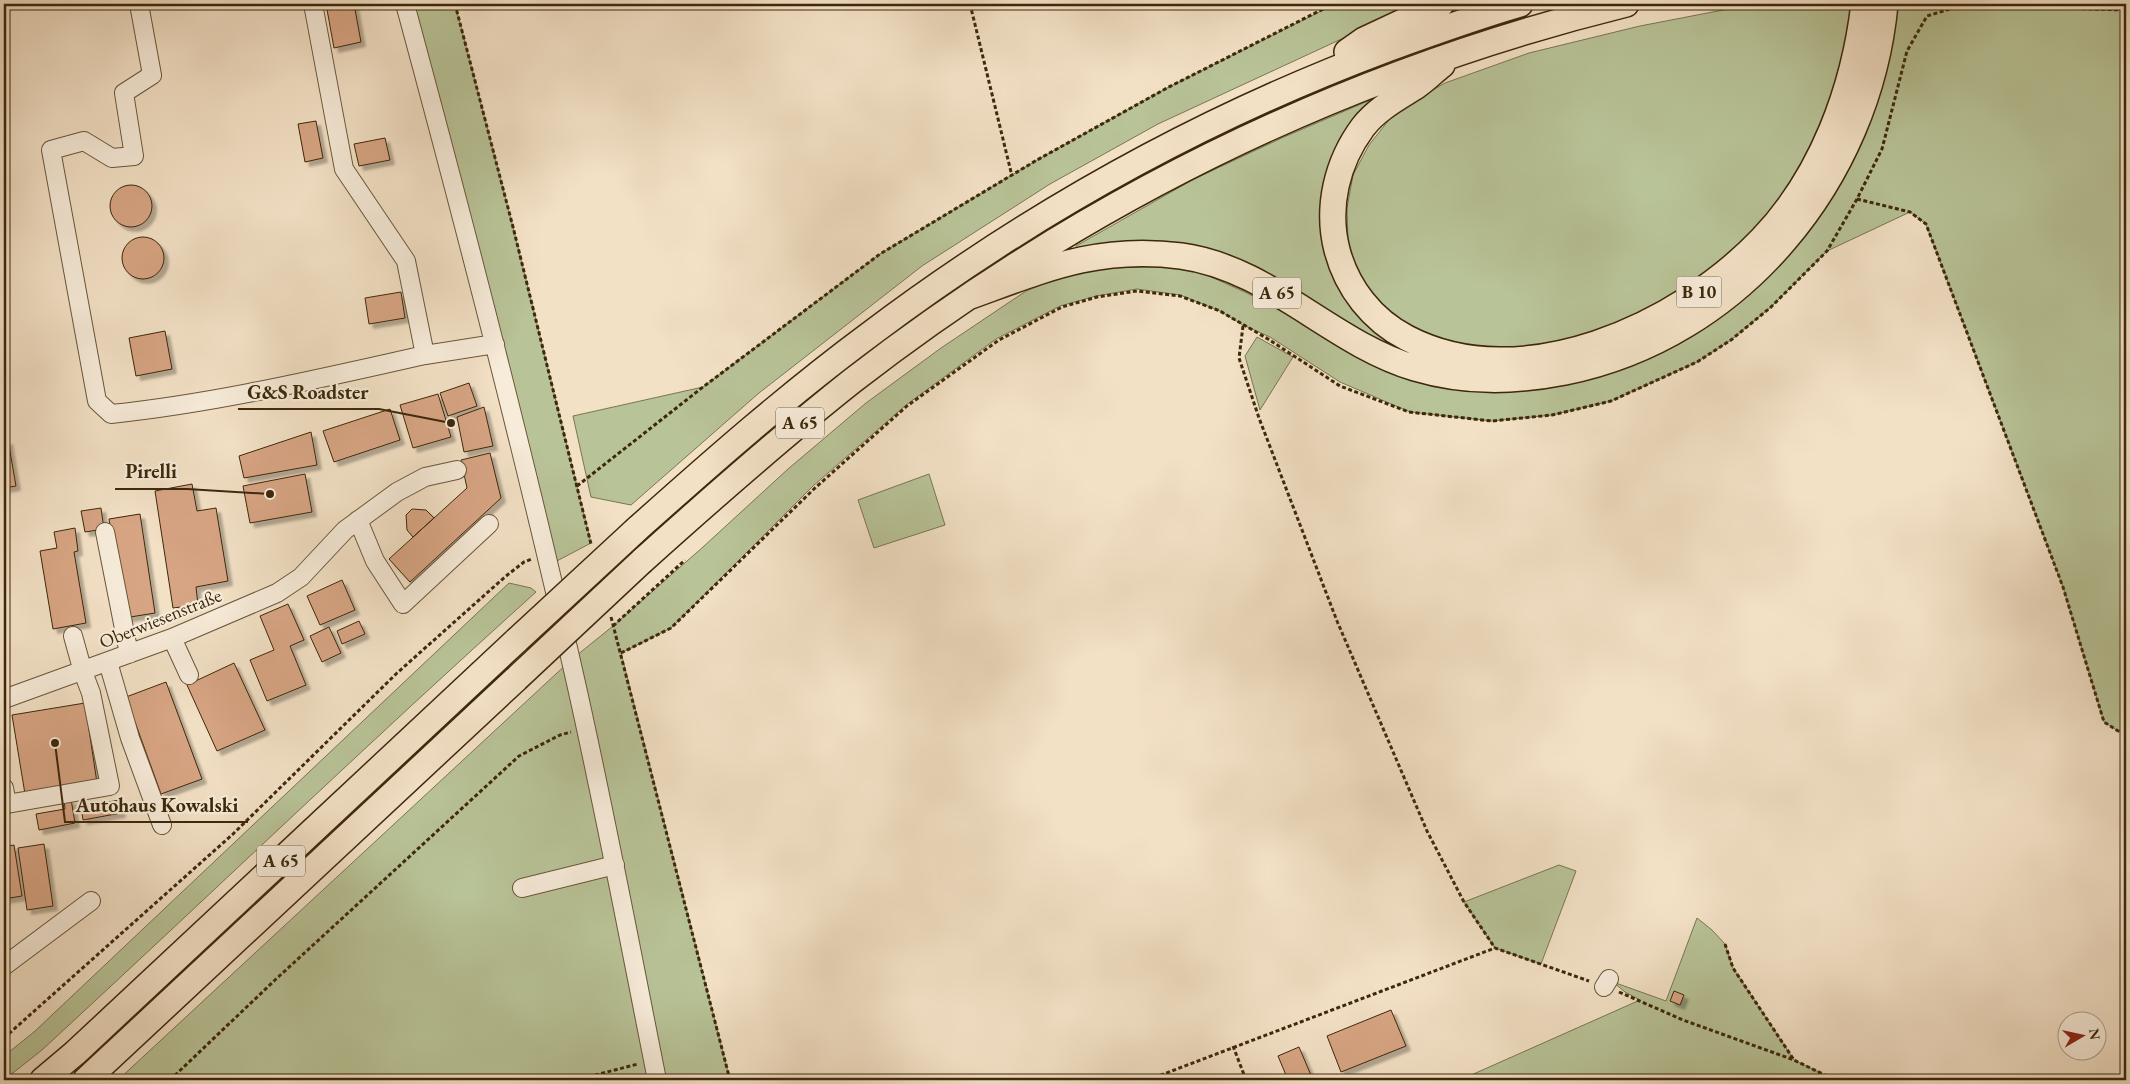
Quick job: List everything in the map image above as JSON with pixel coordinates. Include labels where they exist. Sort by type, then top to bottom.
[{"type":"highway","name":"A 65","points":[[1313,77],[1364,40],[1441,4]]},
{"type":"highway","name":"A 65","points":[[43,1080],[75,1053],[637,529],[758,423],[868,335],[991,248],[1092,187],[1212,122],[1313,77],[1435,31],[1520,4]]},
{"type":"highway","name":"A 65","points":[[86,1080],[642,561],[730,483],[852,381],[968,297],[1044,247],[1125,199],[1219,150],[1336,98],[1458,51],[1522,31],[1626,4]]},
{"type":"highway","name":"B 10","points":[[1458,356],[1482,360],[1530,357],[1604,341],[1649,322],[1670,310],[1711,284],[1736,263],[1761,240],[1780,218],[1809,175],[1829,137],[1856,58],[1864,4]]},
{"type":"highway","name":"B 10","points":[[1580,369],[1636,350],[1658,340],[1701,315],[1751,278],[1788,239],[1823,192],[1847,145],[1862,109],[1884,23],[1885,4]]},
{"type":"highway","name":"A 65","points":[[1458,51],[1415,86],[1376,112],[1365,125],[1344,160],[1338,177],[1334,195],[1333,230],[1344,272],[1360,298],[1371,311],[1387,325],[1407,338],[1437,351],[1458,356]]},
{"type":"highway","name":"A 65","points":[[968,297],[1071,261],[1133,252],[1167,254],[1203,261],[1230,269],[1286,298],[1346,336],[1374,351],[1419,369],[1474,380],[1507,380],[1580,369]]},
{"type":"street","points":[[139,4],[152,75],[124,93],[134,156],[112,158],[84,141],[51,150],[97,401],[111,414],[150,410],[258,391],[425,355],[495,344]]},
{"type":"street","points":[[314,4],[344,169],[406,261],[425,355]]},
{"type":"street","points":[[405,4],[495,344],[546,554],[615,865],[657,1080]]},
{"type":"street","name":"Oberwiesenstraße","points":[[4,699],[83,672],[172,638],[277,593],[301,577],[345,530],[397,492],[425,477],[457,470]]},
{"type":"street","points":[[358,520],[375,561],[403,604],[489,524]]},
{"type":"street","points":[[105,532],[129,654]]},
{"type":"street","points":[[4,788],[7,804],[110,786],[91,693],[73,636]]},
{"type":"street","points":[[172,638],[190,675]]},
{"type":"street","points":[[108,662],[130,738],[162,825]]},
{"type":"street","points":[[522,888],[615,865]]},
{"type":"street","points":[[4,966],[91,901]]},
{"type":"path","points":[[455,4],[513,227],[577,486],[703,387],[880,254],[1037,160],[1167,88],[1333,4]]},
{"type":"path","points":[[970,4],[1012,176]]},
{"type":"path","points":[[2126,10],[1963,5],[1927,16],[1907,51],[1882,149],[1857,198],[1910,212],[1926,224],[2063,586],[2104,722],[2126,736]]},
{"type":"path","points":[[730,1080],[621,653],[671,628],[815,488],[906,406],[999,340],[1062,307],[1097,297],[1137,291],[1180,296],[1220,311],[1268,339],[1293,357]]},
{"type":"path","points":[[1243,325],[1239,358],[1259,418],[1336,621],[1427,831],[1464,902],[1495,948]]},
{"type":"path","points":[[4,1038],[233,834],[397,673],[524,562],[546,554]]},
{"type":"path","points":[[613,626],[684,560]]},
{"type":"path","points":[[170,1080],[275,980],[519,756],[560,736],[586,728]]},
{"type":"path","points":[[1725,944],[1733,968],[1794,1060]]},
{"type":"path","points":[[1148,1080],[1233,1046],[1495,948],[1606,983],[1683,1020],[1794,1060],[1836,1080]]},
{"type":"path","points":[[1233,1046],[1246,1080]]},
{"type":"path","points":[[576,1080],[622,1067],[653,1061]]},
{"type":"green space","points":[[408,4],[455,4],[513,227],[591,543],[555,562]]},
{"type":"green space","points":[[1335,4],[1417,4],[1158,124],[1050,184],[922,266],[759,393],[631,505],[591,497],[573,416],[703,387],[880,254],[1037,160],[1167,88]]},
{"type":"green space","points":[[1754,4],[1855,4],[1840,86],[1802,168],[1762,222],[1711,269],[1654,308],[1595,334],[1521,348],[1480,348],[1451,343],[1404,324],[1385,310],[1359,275],[1348,243],[1347,208],[1353,175],[1369,145],[1396,111],[1445,83],[1529,53],[1640,26]]},
{"type":"green space","points":[[1871,4],[1876,4],[1866,63],[1848,119],[1823,172],[1792,219],[1753,262],[1709,299],[1659,329],[1582,360],[1518,372],[1496,373],[1452,370],[1408,358],[1364,338],[1262,276],[1218,257],[1195,251],[1148,244],[1124,244],[1077,251],[1076,246],[1194,179],[1284,137],[1375,98],[1377,103],[1355,126],[1338,154],[1332,169],[1326,201],[1326,234],[1333,266],[1339,281],[1357,308],[1383,331],[1431,356],[1482,366],[1536,364],[1590,352],[1643,331],[1692,303],[1736,270],[1773,234],[1794,209],[1827,155],[1839,127],[1859,67]]},
{"type":"green space","points":[[1894,4],[2126,4],[2126,736],[2104,722],[2063,587],[1926,224],[1910,212],[1827,251],[1771,307],[1731,340],[1697,362],[1611,401],[1552,415],[1492,421],[1410,412],[1340,382],[1270,337],[1243,325],[1220,311],[1180,295],[1137,289],[1096,296],[1060,306],[996,339],[906,405],[813,486],[671,628],[621,653],[730,1080],[118,1080],[571,660],[703,547],[788,469],[866,403],[941,348],[1026,291],[1067,275],[1102,268],[1187,266],[1247,293],[1312,328],[1439,386],[1765,278]]},
{"type":"green space","points":[[1257,337],[1293,357],[1260,410],[1245,356]]},
{"type":"green space","points":[[929,474],[945,525],[874,548],[858,500]]},
{"type":"green space","points":[[509,583],[531,588],[536,592],[42,1050],[4,1080],[4,1056],[34,1032]]},
{"type":"green space","points":[[1559,865],[1576,871],[1541,964],[1495,948],[1464,902]]},
{"type":"green space","points":[[1697,918],[1725,944],[1733,968],[1794,1060],[1835,1080],[1460,1080],[1640,1000],[1625,992],[1613,982],[1666,1001]]},
{"type":"building","points":[[326,4],[354,4],[361,42],[334,48]]},
{"type":"building","points":[[316,121],[323,158],[305,162],[298,124]]},
{"type":"building","points":[[385,138],[390,160],[359,166],[354,144]]},
{"type":"building","points":[[131,185],[146,191],[152,206],[146,221],[131,227],[116,221],[110,206],[116,191]]},
{"type":"building","points":[[143,237],[158,243],[164,258],[158,273],[143,279],[128,273],[122,258],[128,243]]},
{"type":"building","points":[[401,292],[405,318],[369,324],[365,298]]},
{"type":"building","points":[[165,331],[172,369],[136,376],[129,338]]},
{"type":"building","points":[[469,383],[477,406],[448,416],[440,393]]},
{"type":"building","points":[[438,394],[451,437],[413,448],[400,405]]},
{"type":"building","points":[[484,407],[493,446],[464,452],[457,417]]},
{"type":"building","points":[[390,409],[400,440],[334,462],[323,431]]},
{"type":"building","points":[[311,432],[317,465],[244,478],[239,456]]},
{"type":"building","points":[[8,440],[16,486],[4,488],[4,441]]},
{"type":"building","points":[[490,453],[501,498],[410,582],[389,559],[467,488],[461,460]]},
{"type":"building","points":[[305,474],[312,512],[250,523],[243,486]]},
{"type":"building","points":[[192,484],[197,511],[216,508],[228,581],[196,587],[198,605],[173,608],[155,491]]},
{"type":"building","points":[[101,508],[104,529],[85,532],[81,511]]},
{"type":"building","points":[[412,509],[426,510],[434,518],[413,537],[407,530],[406,515]]},
{"type":"building","points":[[140,514],[155,613],[124,618],[109,519]]},
{"type":"building","points":[[75,528],[78,551],[74,552],[86,623],[53,629],[40,551],[57,548],[54,532]]},
{"type":"building","points":[[342,580],[355,610],[320,625],[307,596]]},
{"type":"building","points":[[288,604],[304,640],[290,646],[306,685],[267,701],[250,660],[274,650],[260,616]]},
{"type":"building","points":[[359,621],[365,634],[342,644],[337,631]]},
{"type":"building","points":[[329,627],[341,653],[322,662],[310,636]]},
{"type":"building","points":[[234,663],[265,730],[217,751],[187,685]]},
{"type":"building","points":[[166,682],[202,779],[161,794],[126,697]]},
{"type":"building","points":[[85,703],[97,783],[25,794],[12,715]]},
{"type":"building","points":[[71,799],[75,823],[39,830],[36,814],[65,809],[64,800]]},
{"type":"building","points":[[119,800],[121,813],[83,820],[81,807]]},
{"type":"building","points":[[44,844],[53,906],[27,910],[18,848]]},
{"type":"building","points":[[14,845],[22,896],[4,899],[4,847]]},
{"type":"building","points":[[1674,991],[1684,995],[1680,1005],[1670,1001]]},
{"type":"building","points":[[1391,1010],[1406,1046],[1341,1072],[1327,1036]]},
{"type":"building","points":[[1299,1047],[1313,1080],[1288,1080],[1278,1056]]},
{"type":"place","name":"G&S Roadster","points":[[451,423]]},
{"type":"place","name":"Pirelli","points":[[270,494]]},
{"type":"place","name":"Autohaus Kowalski","points":[[55,743]]}]
